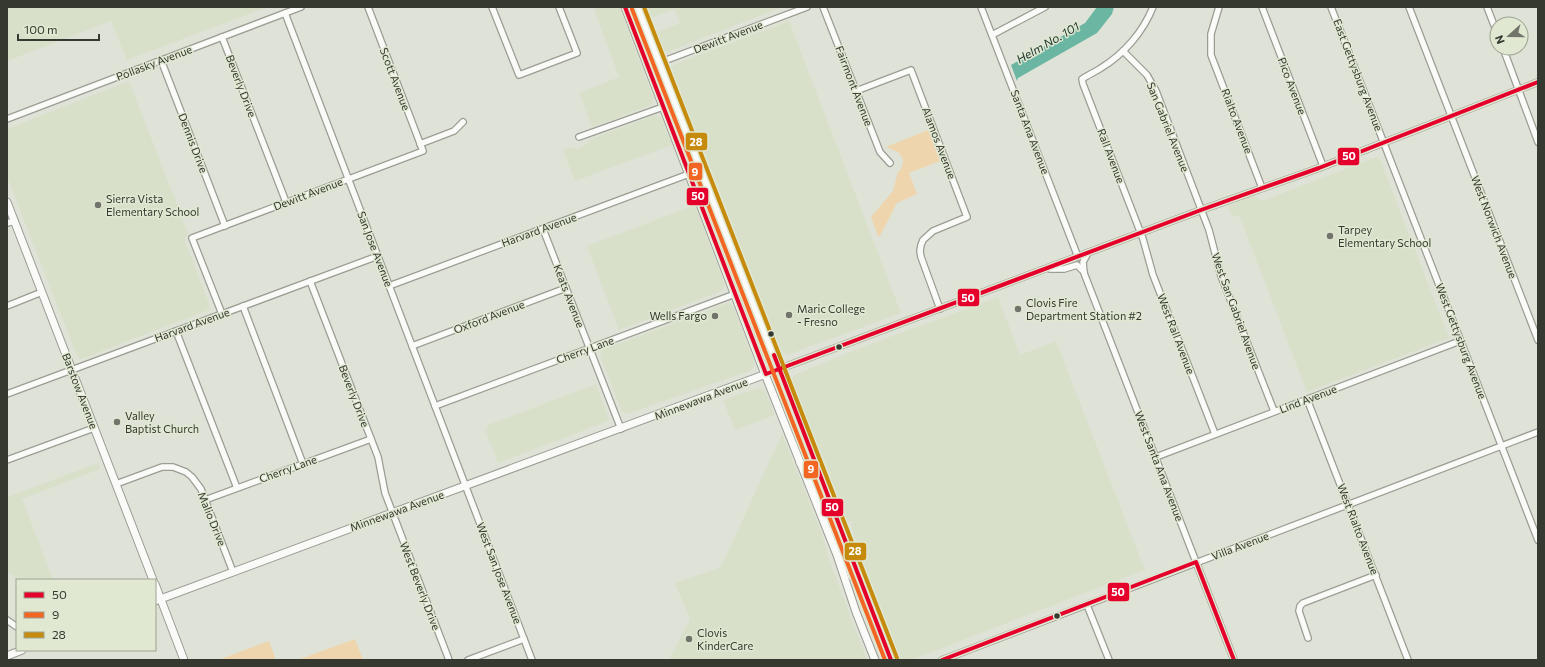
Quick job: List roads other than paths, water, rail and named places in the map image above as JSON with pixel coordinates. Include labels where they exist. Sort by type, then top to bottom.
[{"type":"main road","points":[[625,7],[840,562],[856,612],[875,660]]},
{"type":"main road","points":[[638,7],[710,195],[780,370],[891,660]]},
{"type":"main road","points":[[663,107],[679,133],[691,163],[697,167],[699,166]]},
{"type":"main road","points":[[689,174],[696,174],[704,193],[710,195]]},
{"type":"main road","name":"Barstow Avenue","points":[[7,202],[153,579]]},
{"type":"main road","name":"Minnewawa Avenue","points":[[158,600],[766,374]]},
{"type":"main road","points":[[800,462],[809,468],[830,520],[838,524]]},
{"type":"main road","points":[[828,532],[831,531],[836,534],[852,577],[860,582]]},
{"type":"main road","points":[[156,589],[158,600],[184,660]]},
{"type":"main road","points":[[7,656],[20,651]]},
{"type":"street","name":"Pollasky Avenue","points":[[7,119],[301,7]]},
{"type":"street","name":"Scott Avenue","points":[[368,7],[423,151]]},
{"type":"street","points":[[492,7],[519,75],[577,53],[559,7]]},
{"type":"street","name":"Dewitt Avenue","points":[[648,68],[807,7]]},
{"type":"street","name":"Fairmont Avenue","points":[[823,7],[880,152],[890,163]]},
{"type":"street","name":"Santa Ana Avenue","points":[[981,7],[1078,257]]},
{"type":"street","points":[[992,35],[1045,7]]},
{"type":"street","points":[[1123,51],[1138,34],[1153,7]]},
{"type":"street","name":"Rialto Avenue","points":[[1219,7],[1211,34],[1211,55],[1262,188]]},
{"type":"street","name":"Pico Avenue","points":[[1262,7],[1323,166]]},
{"type":"street","name":"East Gettysburg Avenue","points":[[1332,7],[1384,142]]},
{"type":"street","name":"West Norwich Avenue","points":[[1409,7],[1538,340]]},
{"type":"street","name":"San Jose Avenue","points":[[285,13],[466,486]]},
{"type":"street","name":"Beverly Drive","points":[[222,37],[286,202]]},
{"type":"street","name":"Rall Avenue","points":[[1123,51],[1101,68],[1082,79],[1141,233]]},
{"type":"street","name":"San Gabriel Avenue","points":[[1123,51],[1141,68],[1152,84],[1202,210]]},
{"type":"street","points":[[1506,56],[1538,142]]},
{"type":"street","name":"Dennis Drive","points":[[160,60],[224,226]]},
{"type":"street","name":"Alamos Avenue","points":[[856,91],[911,70],[967,217],[933,231],[923,240],[920,251],[923,264],[940,309]]},
{"type":"street","name":"Minnewawa Avenue","points":[[766,374],[1323,166],[1538,82]]},
{"type":"street","points":[[578,137],[663,107]]},
{"type":"street","points":[[420,144],[454,131],[463,122]]},
{"type":"street","name":"West Gettysburg Avenue","points":[[1384,142],[1538,540]]},
{"type":"street","name":"Dewitt Avenue","points":[[222,314],[192,238],[423,151]]},
{"type":"street","name":"Harvard Avenue","points":[[389,286],[689,174]]},
{"type":"street","name":"West San Gabriel Avenue","points":[[1202,210],[1221,276],[1274,411]]},
{"type":"street","points":[[7,223],[14,221]]},
{"type":"street","name":"Keats Avenue","points":[[543,229],[621,429]]},
{"type":"street","name":"West Rall Avenue","points":[[1141,233],[1153,276],[1215,434]]},
{"type":"street","points":[[1084,273],[1083,262],[1089,253]]},
{"type":"street","name":"Harvard Avenue","points":[[7,394],[378,256]]},
{"type":"street","points":[[1046,269],[1064,269],[1077,265],[1084,273]]},
{"type":"street","name":"West Santa Ana Avenue","points":[[1084,273],[1234,660]]},
{"type":"street","name":"Beverly Drive","points":[[310,281],[378,457],[385,493],[392,513]]},
{"type":"street","name":"Oxford Avenue","points":[[412,346],[566,288]]},
{"type":"street","points":[[7,306],[42,292]]},
{"type":"street","name":"Cherry Lane","points":[[435,406],[735,294]]},
{"type":"street","points":[[243,306],[303,464]]},
{"type":"street","points":[[176,331],[237,488]]},
{"type":"street","name":"Lind Avenue","points":[[1156,457],[1460,341]]},
{"type":"street","name":"West Rialto Avenue","points":[[1307,399],[1349,504],[1408,660]]},
{"type":"street","points":[[7,460],[94,428]]},
{"type":"street","name":"Villa Avenue","points":[[942,660],[1538,432]]},
{"type":"street","name":"Cherry Lane","points":[[205,500],[371,439]]},
{"type":"street","name":"Malio Drive","points":[[116,484],[162,467],[173,467],[180,469],[192,477],[201,489],[233,572]]},
{"type":"street","name":"West San Jose Avenue","points":[[466,486],[532,660]]},
{"type":"street","name":"West Beverly Drive","points":[[392,513],[449,660]]},
{"type":"street","points":[[1308,638],[1299,611],[1300,606],[1303,603],[1376,575]]},
{"type":"street","points":[[1087,605],[1109,660]]},
{"type":"street","points":[[7,620],[16,626]]},
{"type":"street","points":[[468,660],[524,639]]},
{"type":"water","points":[[1097,7],[1114,7],[1112,14],[1097,33],[1018,78],[1017,81],[1011,65],[1085,23]]},
{"type":"place","name":"Sierra Vista Elementary School","points":[[98,205]]},
{"type":"place","name":"Tarpey Elementary School","points":[[1330,236]]},
{"type":"place","name":"Clovis Fire Department Station #2","points":[[1018,309]]},
{"type":"place","name":"Maric College - Fresno","points":[[789,315]]},
{"type":"place","name":"Wells Fargo","points":[[715,316]]},
{"type":"place","name":"Valley Baptist Church","points":[[117,422]]},
{"type":"place","name":"Clovis KinderCare","points":[[689,639]]},
{"type":"water label","name":"Helm No. 101","points":[[1048,43]]}]
